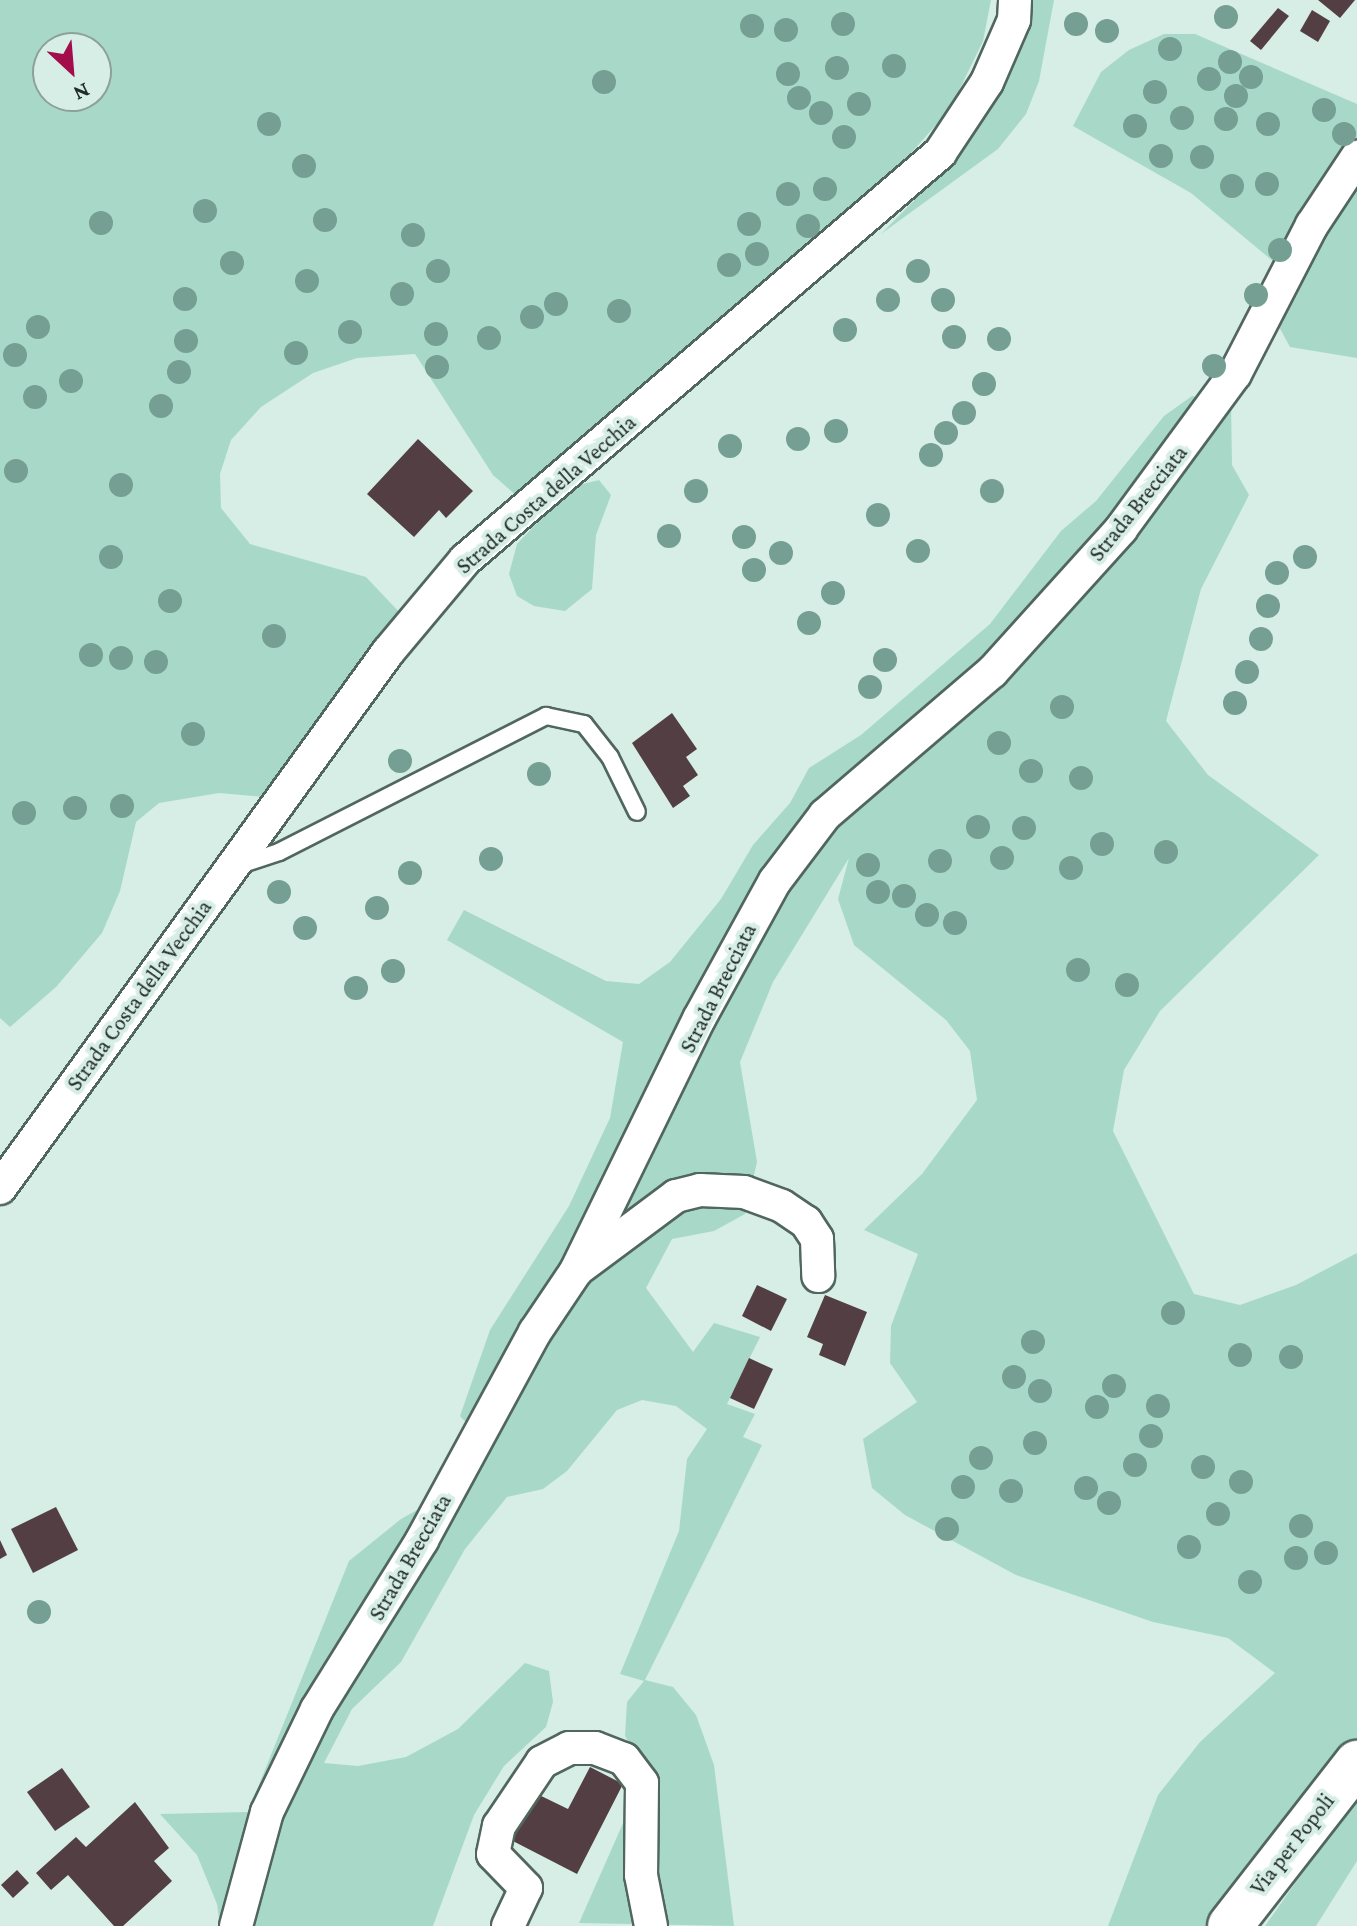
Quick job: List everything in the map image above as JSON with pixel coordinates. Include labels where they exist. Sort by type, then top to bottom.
[{"type":"main road","name":"Via per Popoli","points":[[1230,1926],[1357,1763]]},
{"type":"street","name":"Strada Costa della Vecchia","points":[[0,1188],[388,652],[465,560],[940,153],[987,82],[1014,20],[1015,0]]},
{"type":"street","name":"Strada Brecciata","points":[[236,1926],[267,1812],[317,1709],[422,1540],[535,1332],[576,1271],[699,1019],[788,860],[848,792],[934,727],[992,672],[1121,529],[1235,374],[1312,225],[1357,157]]},
{"type":"street","points":[[576,1271],[676,1196],[700,1190],[744,1192],[782,1206],[806,1222],[817,1239],[818,1276]]},
{"type":"street","points":[[508,1926],[526,1888],[493,1854],[499,1826],[542,1762],[582,1748],[624,1759],[642,1783],[641,1875],[651,1926]]},
{"type":"lane","points":[[232,867],[279,852],[546,716],[584,724],[610,757],[637,812]]},
{"type":"green space","points":[[0,0],[991,0],[983,41],[950,109],[882,186],[519,498],[493,475],[415,354],[357,358],[313,373],[261,407],[231,440],[220,474],[221,508],[250,544],[366,577],[401,614],[265,797],[219,793],[159,803],[136,822],[120,891],[102,933],[56,987],[10,1027],[0,1018]]},
{"type":"green space","points":[[1028,0],[1054,0],[1039,81],[1026,114],[998,149],[881,234],[950,164]]},
{"type":"green space","points":[[1164,34],[1195,34],[1357,104],[1357,144],[1280,267],[1191,193],[1073,126],[1101,72],[1129,50]]},
{"type":"green space","points":[[1357,180],[1357,358],[1290,347],[1277,323],[1284,299]]},
{"type":"green space","points":[[1192,396],[1231,404],[1232,465],[1249,495],[1201,589],[1166,721],[1208,775],[1319,855],[1160,1011],[1124,1070],[1113,1131],[1194,1294],[1240,1305],[1296,1285],[1357,1253],[1357,1743],[1214,1926],[1108,1926],[1158,1795],[1200,1742],[1275,1673],[1228,1638],[1153,1622],[1016,1575],[905,1515],[872,1488],[863,1439],[917,1402],[890,1363],[891,1326],[918,1254],[864,1230],[922,1174],[977,1100],[970,1051],[946,1020],[854,945],[838,899],[849,858],[773,982],[740,1062],[757,1162],[745,1214],[714,1231],[672,1239],[646,1288],[693,1352],[714,1323],[760,1337],[727,1404],[755,1414],[743,1437],[762,1445],[645,1680],[673,1687],[696,1715],[714,1765],[734,1926],[579,1923],[646,1771],[625,1736],[627,1702],[644,1681],[620,1674],[679,1531],[687,1459],[707,1429],[676,1406],[642,1400],[617,1410],[567,1471],[543,1489],[507,1497],[465,1549],[401,1662],[352,1709],[324,1763],[358,1766],[406,1757],[458,1729],[525,1663],[549,1671],[553,1702],[546,1727],[504,1766],[474,1815],[433,1926],[220,1926],[217,1904],[197,1855],[160,1814],[248,1812],[349,1561],[401,1519],[462,1485],[483,1441],[460,1416],[490,1330],[569,1206],[610,1118],[623,1042],[447,940],[464,910],[606,981],[639,984],[670,962],[721,899],[753,845],[790,803],[809,768],[861,735],[990,624],[1061,531],[1096,501],[1164,416]]},
{"type":"green space","points":[[599,480],[611,495],[596,535],[592,589],[565,611],[534,606],[517,596],[509,574],[517,544],[571,487]]},
{"type":"green space","points":[[1357,1795],[1357,1861],[1316,1926],[1265,1926]]},
{"type":"building","points":[[1318,0],[1355,0],[1340,18]]},
{"type":"building","points":[[1278,8],[1289,16],[1261,50],[1250,41]]},
{"type":"building","points":[[1312,10],[1330,21],[1318,42],[1300,31]]},
{"type":"building","points":[[418,439],[473,491],[446,518],[439,510],[414,537],[367,494]]},
{"type":"building","points":[[672,713],[697,749],[686,757],[698,775],[683,786],[690,796],[673,808],[632,743]]},
{"type":"building","points":[[757,1285],[787,1299],[771,1331],[742,1316]]},
{"type":"building","points":[[825,1295],[867,1312],[845,1366],[819,1355],[823,1344],[807,1337]]},
{"type":"building","points":[[749,1358],[773,1369],[754,1409],[730,1398]]},
{"type":"building","points":[[56,1507],[78,1550],[33,1573],[11,1529]]},
{"type":"building","points":[[0,1540],[7,1555],[0,1559]]},
{"type":"building","points":[[590,1767],[623,1784],[577,1874],[509,1839],[533,1792],[568,1809]]},
{"type":"building","points":[[62,1768],[90,1807],[55,1831],[27,1792]]},
{"type":"building","points":[[135,1802],[169,1848],[154,1861],[172,1881],[123,1926],[114,1926],[68,1875],[51,1890],[36,1873],[76,1837],[86,1847]]},
{"type":"building","points":[[17,1870],[29,1883],[13,1898],[1,1885]]}]
